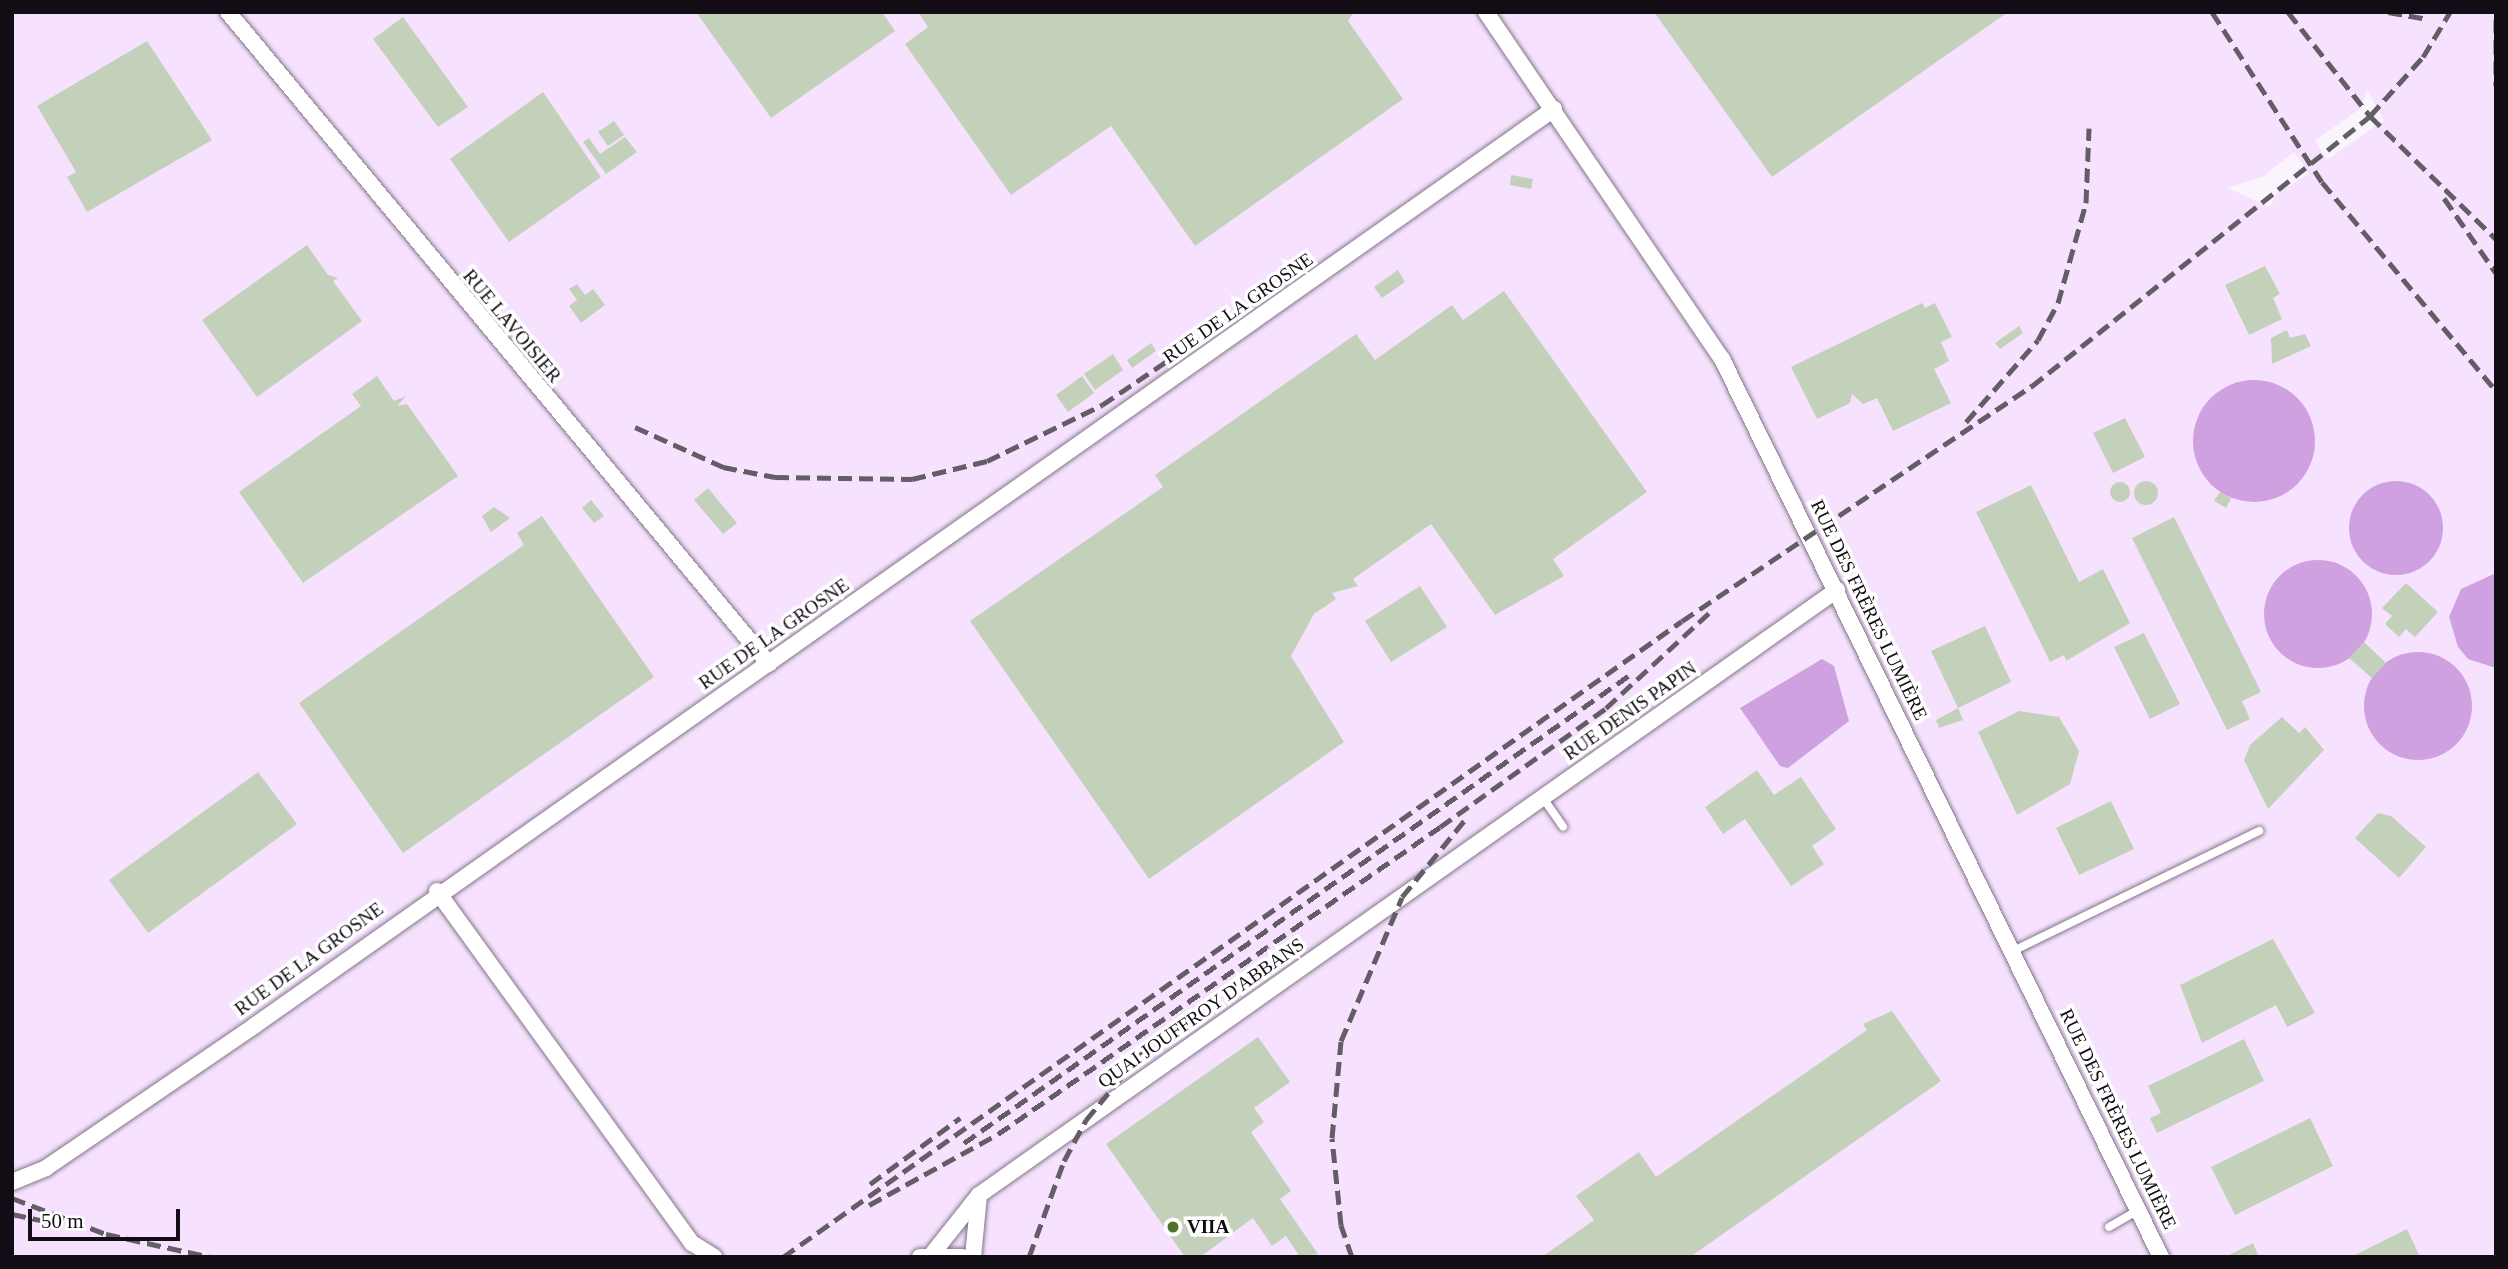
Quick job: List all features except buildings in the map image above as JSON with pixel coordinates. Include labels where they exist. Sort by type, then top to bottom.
[{"type":"street","name":"RUE LAVOISIER","points":[[228,12],[769,664]]},
{"type":"street","name":"RUE DES FRÈRES LUMIÈRE","points":[[1486,12],[1722,359],[2014,951],[2161,1257]]},
{"type":"street","name":"RUE DE LA GROSNE","points":[[12,1182],[46,1168],[254,1026],[437,891],[769,664],[1554,109]]},
{"type":"street","name":"RUE DENIS PAPIN","points":[[1447,866],[1837,590]]},
{"type":"street","name":"QUAI JOUFFROY D'ABBANS","points":[[927,1255],[979,1195],[1447,866]]},
{"type":"street","points":[[437,891],[692,1242],[714,1257]]},
{"type":"street","points":[[973,1257],[979,1195]]},
{"type":"street","points":[[927,1255],[962,1257]]},
{"type":"lane","points":[[1544,798],[1563,827]]},
{"type":"lane","points":[[2014,951],[2259,831]]},
{"type":"lane","points":[[2109,1227],[2139,1210]]},
{"type":"shaded area","points":[[12,12],[2496,12],[2496,1257],[12,1257]],"holes":[[[2367,90],[2384,120],[2327,160],[2315,140],[2360,109]],[[2294,152],[2309,174],[2277,193],[2270,207],[2228,188],[2264,176]]]},
{"type":"shaded area","points":[[2254,380],[2277,385],[2297,398],[2310,418],[2315,441],[2310,464],[2297,484],[2277,497],[2254,502],[2231,497],[2211,484],[2198,464],[2193,441],[2198,418],[2211,398],[2231,385]]},
{"type":"shaded area","points":[[2396,481],[2414,484],[2429,495],[2440,510],[2443,528],[2440,546],[2429,561],[2414,572],[2396,575],[2378,572],[2363,561],[2352,546],[2349,528],[2352,510],[2363,495],[2378,484]]},
{"type":"shaded area","points":[[2318,560],[2339,564],[2356,576],[2368,593],[2372,614],[2368,635],[2356,652],[2339,664],[2318,668],[2297,664],[2280,652],[2268,635],[2264,614],[2268,593],[2280,576],[2297,564]]},
{"type":"shaded area","points":[[2496,573],[2496,668],[2468,659],[2458,647],[2449,617],[2461,589]]},
{"type":"shaded area","points":[[2418,652],[2439,656],[2456,668],[2468,685],[2472,706],[2468,727],[2456,744],[2439,756],[2418,760],[2397,756],[2380,744],[2368,727],[2364,706],[2368,685],[2380,668],[2397,656]]},
{"type":"shaded area","points":[[1822,659],[1834,666],[1849,721],[1788,768],[1780,766],[1740,708]]},
{"type":"railway","points":[[2212,12],[2322,182],[2496,391]]},
{"type":"railway","points":[[2288,12],[2370,116],[2496,239]]},
{"type":"railway","points":[[2388,12],[2426,19]]},
{"type":"railway","points":[[783,1257],[1682,621],[2032,386],[2370,116],[2423,57],[2450,12]]},
{"type":"railway","points":[[2496,19],[2496,86]]},
{"type":"railway","points":[[1966,422],[2038,340],[2058,303],[2086,203],[2089,128]]},
{"type":"railway","points":[[2444,198],[2496,273]]},
{"type":"railway","points":[[635,427],[723,467],[775,477],[912,479],[987,461],[1102,405],[1312,263]]},
{"type":"railway","points":[[869,1205],[998,1134],[1440,827],[1606,708],[1711,611]]},
{"type":"railway","points":[[964,1143],[1631,674]]},
{"type":"railway","points":[[1352,1257],[1341,1225],[1332,1138],[1341,1041],[1402,897],[1468,816]]},
{"type":"railway","points":[[1029,1257],[1064,1161],[1086,1120],[1154,1038]]},
{"type":"railway","points":[[870,1184],[960,1118]]},
{"type":"railway","points":[[12,1198],[106,1234],[211,1257]]},
{"type":"railway","points":[[12,1214],[50,1222]]},
{"type":"place","name":"VIIA","points":[[1173,1227]]}]
